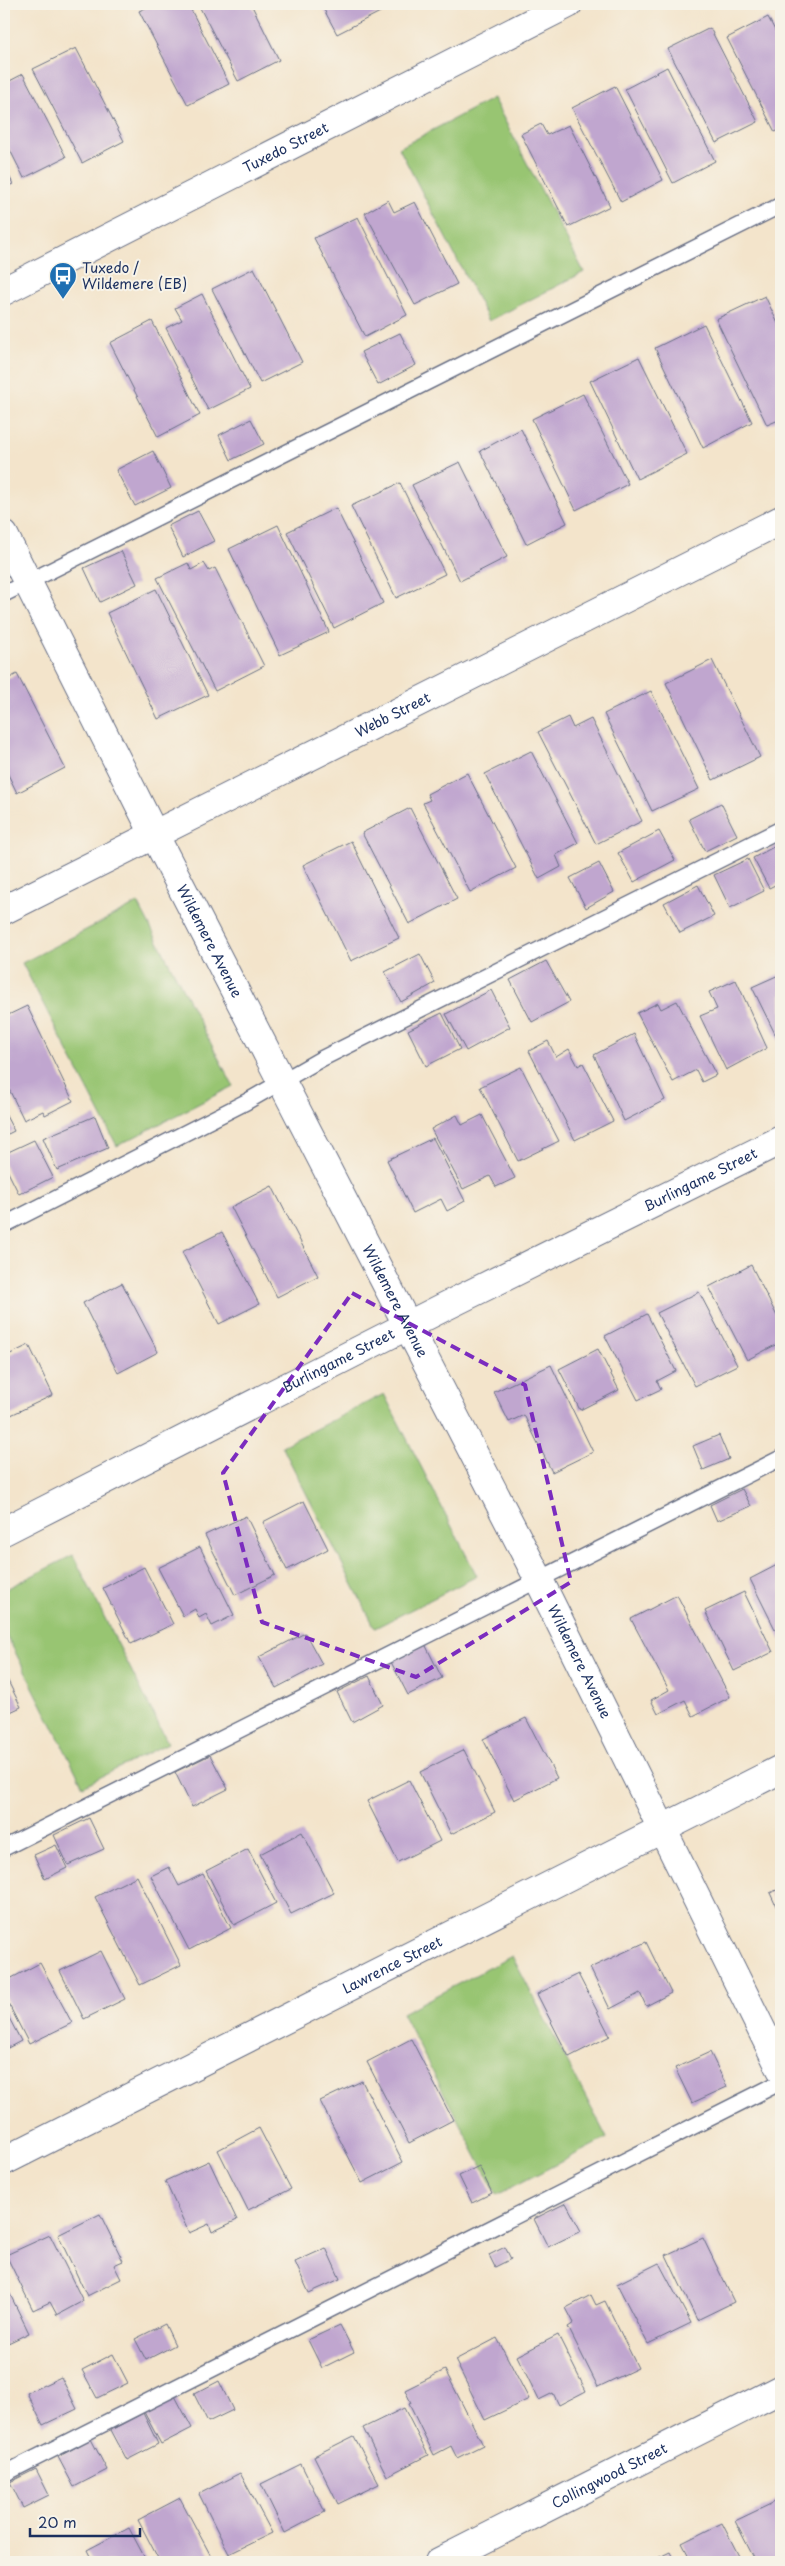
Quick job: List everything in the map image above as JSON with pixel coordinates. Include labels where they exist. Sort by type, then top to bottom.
[{"type":"street","name":"Tuxedo Street","points":[[4,291],[568,4]]},
{"type":"street","name":"Webb Street","points":[[4,910],[781,520]]},
{"type":"street","name":"Wildemere Avenue","points":[[4,535],[154,834],[538,1578],[781,2070]]},
{"type":"street","name":"Burlingame Street","points":[[4,1531],[409,1327],[444,1307],[781,1140]]},
{"type":"street","name":"Lawrence Street","points":[[4,2161],[781,1770]]},
{"type":"street","name":"Collingwood Street","points":[[439,2562],[781,2390]]},
{"type":"lane","points":[[4,594],[781,204]]},
{"type":"lane","points":[[4,1225],[246,1102],[321,1058],[781,829]]},
{"type":"lane","points":[[4,1848],[538,1578],[781,1458]]},
{"type":"lane","points":[[4,2474],[781,2082]]},
{"type":"highlighted area","points":[[352,1293],[525,1385],[571,1582],[416,1677],[262,1622],[223,1473]]},
{"type":"green space","points":[[493,98],[584,272],[489,321],[399,148]]},
{"type":"green space","points":[[138,903],[233,1086],[117,1146],[22,963]]},
{"type":"green space","points":[[384,1394],[477,1576],[375,1628],[282,1446]]},
{"type":"green space","points":[[73,1555],[168,1743],[83,1786],[4,1630],[4,1590]]},
{"type":"green space","points":[[512,1956],[607,2138],[497,2195],[402,2013]]},
{"type":"building","points":[[154,4],[188,4],[229,84],[188,105],[139,11]]},
{"type":"building","points":[[198,4],[251,4],[279,60],[238,81]]},
{"type":"building","points":[[321,4],[378,4],[382,11],[337,34]]},
{"type":"building","points":[[768,17],[781,42],[781,129],[775,132],[727,38]]},
{"type":"building","points":[[710,28],[758,122],[716,143],[668,49]]},
{"type":"building","points":[[76,48],[124,141],[82,163],[33,69]]},
{"type":"building","points":[[667,67],[715,161],[673,183],[625,89]]},
{"type":"building","points":[[23,74],[66,157],[24,178],[4,138],[4,84]]},
{"type":"building","points":[[615,86],[663,180],[621,202],[572,108]]},
{"type":"building","points":[[541,124],[547,135],[569,125],[610,206],[568,227],[521,134]]},
{"type":"building","points":[[4,166],[13,184],[4,188]]},
{"type":"building","points":[[388,200],[394,212],[415,202],[457,284],[415,305],[365,213]]},
{"type":"building","points":[[358,217],[407,315],[365,337],[314,238]]},
{"type":"building","points":[[254,268],[302,362],[260,383],[212,289]]},
{"type":"building","points":[[202,294],[250,389],[208,410],[166,328],[182,320],[175,308]]},
{"type":"building","points":[[765,296],[781,330],[781,419],[767,425],[716,319]]},
{"type":"building","points":[[152,321],[200,415],[158,437],[110,343]]},
{"type":"building","points":[[704,324],[752,422],[703,448],[655,348]]},
{"type":"building","points":[[400,333],[416,365],[378,385],[361,352]]},
{"type":"building","points":[[639,357],[687,454],[637,479],[590,381]]},
{"type":"building","points":[[583,394],[628,484],[576,510],[532,419]]},
{"type":"building","points":[[251,419],[264,444],[231,460],[219,435]]},
{"type":"building","points":[[521,429],[567,523],[526,544],[480,451]]},
{"type":"building","points":[[153,451],[171,488],[135,506],[116,470]]},
{"type":"building","points":[[460,462],[507,557],[460,581],[412,485]]},
{"type":"building","points":[[400,483],[445,574],[396,598],[351,506]]},
{"type":"building","points":[[336,508],[383,603],[334,628],[287,532]]},
{"type":"building","points":[[198,511],[214,541],[183,557],[168,526]]},
{"type":"building","points":[[278,525],[329,632],[280,655],[229,549]]},
{"type":"building","points":[[121,551],[137,584],[100,602],[84,568]]},
{"type":"building","points":[[188,563],[191,570],[204,563],[209,571],[215,568],[264,666],[215,691],[157,578]]},
{"type":"building","points":[[156,589],[208,695],[158,719],[107,613]]},
{"type":"building","points":[[712,660],[760,757],[713,780],[666,683]]},
{"type":"building","points":[[17,674],[65,768],[17,793],[4,766],[4,681]]},
{"type":"building","points":[[651,691],[699,789],[652,811],[604,714]]},
{"type":"building","points":[[568,717],[573,728],[591,719],[642,821],[596,844],[538,732]]},
{"type":"building","points":[[531,751],[578,843],[556,855],[561,867],[539,879],[485,774]]},
{"type":"building","points":[[467,773],[516,868],[470,892],[423,803],[430,800],[427,794]]},
{"type":"building","points":[[721,803],[737,835],[705,851],[689,819]]},
{"type":"building","points":[[410,808],[457,899],[409,924],[362,833]]},
{"type":"building","points":[[659,831],[675,860],[634,882],[618,853]]},
{"type":"building","points":[[351,841],[399,938],[351,961],[303,865]]},
{"type":"building","points":[[781,843],[781,882],[769,888],[753,858]]},
{"type":"building","points":[[748,859],[764,891],[730,908],[714,875]]},
{"type":"building","points":[[599,863],[614,892],[586,908],[570,878]]},
{"type":"building","points":[[698,885],[714,916],[680,933],[664,903]]},
{"type":"building","points":[[420,954],[435,983],[401,1002],[385,972]]},
{"type":"building","points":[[546,961],[569,1002],[532,1022],[510,980]]},
{"type":"building","points":[[781,974],[781,1041],[779,1042],[752,987]]},
{"type":"building","points":[[736,980],[767,1048],[726,1070],[700,1016],[717,1009],[709,992]]},
{"type":"building","points":[[491,990],[510,1027],[466,1051],[446,1014]]},
{"type":"building","points":[[677,1001],[716,1075],[702,1082],[696,1070],[673,1082],[637,1013],[658,1003],[661,1009]]},
{"type":"building","points":[[27,1006],[73,1101],[45,1115],[43,1111],[24,1120],[4,1079],[4,1017]]},
{"type":"building","points":[[442,1013],[460,1049],[426,1066],[408,1030]]},
{"type":"building","points":[[634,1034],[665,1100],[624,1121],[594,1055]]},
{"type":"building","points":[[548,1041],[556,1057],[569,1049],[578,1066],[583,1063],[613,1121],[575,1140],[529,1051]]},
{"type":"building","points":[[521,1067],[559,1141],[518,1161],[480,1087]]},
{"type":"building","points":[[4,1112],[14,1131],[4,1136]]},
{"type":"building","points":[[457,1115],[462,1125],[482,1115],[515,1178],[496,1187],[490,1176],[463,1189],[431,1129]]},
{"type":"building","points":[[95,1116],[108,1148],[57,1170],[43,1138]]},
{"type":"building","points":[[433,1138],[465,1201],[447,1211],[441,1199],[413,1213],[387,1160]]},
{"type":"building","points":[[34,1140],[53,1177],[19,1194],[4,1164],[4,1154]]},
{"type":"building","points":[[272,1186],[318,1276],[277,1297],[231,1207]]},
{"type":"building","points":[[222,1232],[259,1304],[219,1324],[182,1252]]},
{"type":"building","points":[[751,1265],[781,1324],[781,1342],[747,1360],[709,1287]]},
{"type":"building","points":[[122,1283],[158,1352],[118,1373],[83,1303]]},
{"type":"building","points":[[699,1292],[737,1365],[695,1386],[657,1313]]},
{"type":"building","points":[[647,1314],[676,1371],[657,1381],[661,1389],[638,1400],[605,1336]]},
{"type":"building","points":[[29,1345],[53,1395],[11,1415],[4,1400],[4,1357]]},
{"type":"building","points":[[598,1349],[619,1390],[580,1410],[559,1369]]},
{"type":"building","points":[[551,1365],[593,1452],[552,1472],[524,1415],[509,1422],[494,1392]]},
{"type":"building","points":[[719,1435],[729,1459],[703,1470],[693,1446]]},
{"type":"building","points":[[742,1489],[751,1506],[717,1521],[710,1505]]},
{"type":"building","points":[[304,1501],[328,1549],[287,1570],[263,1522]]},
{"type":"building","points":[[246,1516],[275,1575],[235,1595],[205,1535]]},
{"type":"building","points":[[200,1547],[234,1615],[212,1626],[206,1614],[199,1618],[195,1609],[183,1616],[158,1568]]},
{"type":"building","points":[[781,1563],[781,1641],[750,1579]]},
{"type":"building","points":[[144,1567],[173,1624],[131,1644],[103,1588]]},
{"type":"building","points":[[744,1592],[773,1652],[734,1671],[705,1611]]},
{"type":"building","points":[[677,1595],[730,1697],[693,1716],[685,1700],[658,1714],[651,1700],[669,1690],[631,1619]]},
{"type":"building","points":[[305,1633],[322,1664],[276,1688],[259,1657]]},
{"type":"building","points":[[425,1644],[442,1678],[408,1695],[391,1662]]},
{"type":"building","points":[[4,1673],[21,1707],[4,1715]]},
{"type":"building","points":[[369,1676],[383,1705],[352,1722],[337,1692]]},
{"type":"building","points":[[526,1718],[557,1778],[514,1800],[483,1739]]},
{"type":"building","points":[[464,1750],[495,1812],[451,1834],[420,1772]]},
{"type":"building","points":[[210,1755],[228,1789],[192,1807],[175,1772]]},
{"type":"building","points":[[409,1780],[440,1841],[398,1862],[367,1801]]},
{"type":"building","points":[[89,1818],[104,1849],[68,1865],[54,1835]]},
{"type":"building","points":[[302,1832],[334,1893],[291,1914],[260,1854]]},
{"type":"building","points":[[56,1845],[67,1868],[45,1879],[34,1855]]},
{"type":"building","points":[[248,1849],[276,1903],[234,1925],[206,1871]]},
{"type":"building","points":[[169,1867],[179,1886],[203,1874],[231,1928],[189,1950],[151,1876]]},
{"type":"building","points":[[137,1876],[181,1965],[140,1985],[95,1897]]},
{"type":"building","points":[[781,1888],[781,1917],[770,1893]]},
{"type":"building","points":[[646,1942],[671,1993],[646,2006],[640,1993],[610,2009],[590,1968]]},
{"type":"building","points":[[101,1951],[125,1999],[84,2019],[60,1971]]},
{"type":"building","points":[[40,1963],[72,2023],[29,2044],[4,1995],[4,1982]]},
{"type":"building","points":[[578,1974],[610,2036],[569,2057],[537,1994]]},
{"type":"building","points":[[4,2008],[21,2041],[4,2050]]},
{"type":"building","points":[[411,2039],[453,2120],[409,2143],[367,2062]]},
{"type":"building","points":[[710,2052],[727,2087],[692,2103],[675,2068]]},
{"type":"building","points":[[362,2081],[403,2162],[362,2183],[320,2101]]},
{"type":"building","points":[[259,2128],[291,2189],[248,2210],[218,2150]]},
{"type":"building","points":[[209,2161],[237,2220],[212,2232],[209,2224],[189,2233],[165,2181]]},
{"type":"building","points":[[479,2166],[492,2193],[472,2203],[459,2176]]},
{"type":"building","points":[[566,2203],[581,2231],[548,2247],[534,2219]]},
{"type":"building","points":[[100,2214],[123,2261],[114,2265],[121,2279],[87,2296],[58,2235]]},
{"type":"building","points":[[50,2235],[83,2301],[57,2315],[50,2302],[33,2310],[6,2255]]},
{"type":"building","points":[[703,2238],[734,2302],[697,2320],[666,2255]]},
{"type":"building","points":[[505,2247],[511,2259],[495,2267],[489,2255]]},
{"type":"building","points":[[326,2248],[340,2279],[309,2293],[295,2262]]},
{"type":"building","points":[[659,2263],[691,2323],[648,2344],[617,2284]]},
{"type":"building","points":[[4,2282],[29,2333],[4,2345]]},
{"type":"building","points":[[591,2295],[596,2305],[605,2301],[638,2368],[598,2387],[568,2327],[574,2323],[566,2308]]},
{"type":"building","points":[[165,2324],[175,2345],[146,2360],[135,2339]]},
{"type":"building","points":[[340,2325],[354,2352],[322,2368],[308,2340]]},
{"type":"building","points":[[558,2335],[586,2391],[559,2405],[553,2393],[539,2400],[517,2356]]},
{"type":"building","points":[[497,2338],[529,2399],[485,2420],[455,2360]]},
{"type":"building","points":[[113,2354],[128,2383],[97,2398],[82,2370]]},
{"type":"building","points":[[445,2370],[483,2445],[457,2458],[451,2446],[434,2455],[409,2404],[411,2403],[405,2390]]},
{"type":"building","points":[[61,2377],[77,2409],[43,2425],[27,2393]]},
{"type":"building","points":[[219,2381],[233,2410],[208,2422],[194,2394]]},
{"type":"building","points":[[175,2396],[192,2428],[161,2444],[144,2412]]},
{"type":"building","points":[[404,2408],[428,2455],[387,2476],[363,2428]]},
{"type":"building","points":[[143,2413],[158,2444],[127,2460],[111,2430]]},
{"type":"building","points":[[354,2436],[379,2484],[338,2504],[314,2456]]},
{"type":"building","points":[[91,2439],[107,2470],[74,2487],[58,2457]]},
{"type":"building","points":[[301,2464],[325,2512],[285,2533],[261,2484]]},
{"type":"building","points":[[36,2469],[49,2495],[23,2508],[10,2482]]},
{"type":"building","points":[[240,2473],[272,2533],[229,2554],[199,2494]]},
{"type":"building","points":[[180,2498],[212,2558],[205,2562],[160,2562],[138,2520]]},
{"type":"building","points":[[777,2501],[781,2509],[781,2562],[756,2562],[735,2521]]},
{"type":"building","points":[[722,2523],[742,2562],[692,2562],[682,2543]]},
{"type":"building","points":[[129,2528],[147,2562],[93,2562],[87,2550]]},
{"type":"building","points":[[670,2552],[675,2562],[649,2562]]},
{"type":"place","name":"Tuxedo / Wildemere (EB)","points":[[63,300]]}]
